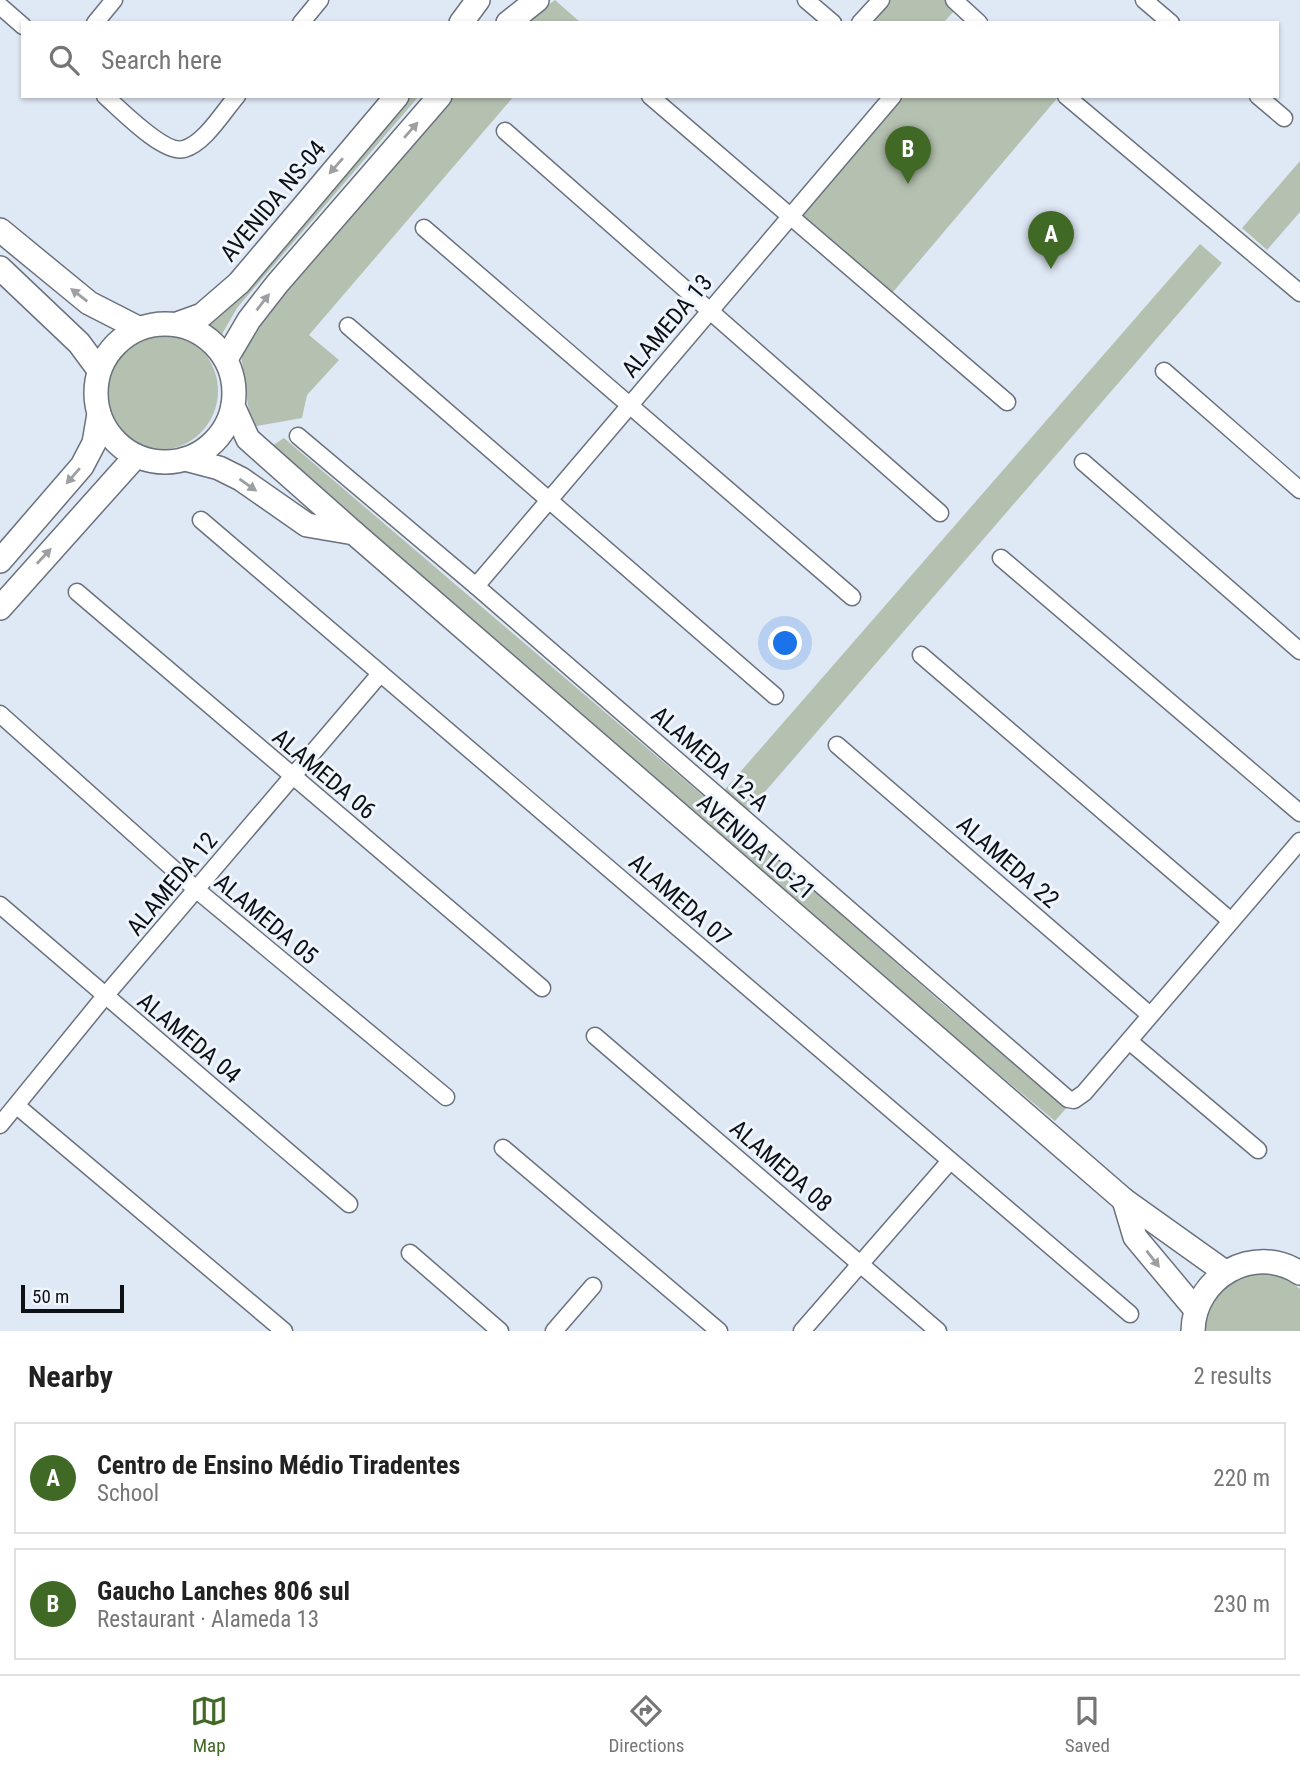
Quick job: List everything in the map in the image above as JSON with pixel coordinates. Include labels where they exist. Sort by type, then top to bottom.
[{"type":"street","points":[[97,21],[114,0]]},
{"type":"street","points":[[303,21],[320,0]]},
{"type":"street","points":[[462,21],[478,0]]},
{"type":"street","points":[[511,21],[537,0]]},
{"type":"street","points":[[806,0],[832,21]]},
{"type":"street","points":[[862,21],[881,0]]},
{"type":"street","points":[[954,0],[969,20]]},
{"type":"street","points":[[1144,0],[1169,21]]},
{"type":"street","points":[[0,6],[21,24]]},
{"type":"street","points":[[107,98],[163,145],[176,150],[185,149],[202,137],[235,98]]},
{"type":"street","name":"AVENIDA NS-04","points":[[177,324],[202,315],[239,282],[395,98]]},
{"type":"street","points":[[226,359],[249,320],[277,284],[438,98]]},
{"type":"street","points":[[652,98],[1007,402]]},
{"type":"street","name":"ALAMEDA 13","points":[[476,586],[891,98]]},
{"type":"street","points":[[1068,98],[1300,293]]},
{"type":"street","points":[[1260,98],[1284,118]]},
{"type":"street","points":[[505,131],[940,513]]},
{"type":"street","points":[[424,228],[628,407],[852,597]]},
{"type":"street","points":[[0,230],[89,303],[138,328]]},
{"type":"street","points":[[0,268],[79,343],[99,370]]},
{"type":"street","points":[[177,324],[205,337],[226,359],[233,382],[233,406],[224,429],[207,448],[185,459],[160,462],[136,456],[113,439],[99,414],[95,392],[99,370],[108,352],[121,338],[138,328],[177,324]]},
{"type":"street","points":[[348,326],[775,695]]},
{"type":"street","points":[[1164,371],[1300,490]]},
{"type":"street","name":"AVENIDA LO-21","points":[[233,406],[248,439],[354,533],[1125,1200],[1225,1272]]},
{"type":"street","points":[[0,561],[82,466],[94,443],[99,414]]},
{"type":"street","name":"ALAMEDA 12-A","points":[[298,436],[476,586],[1062,1095],[1074,1100],[1092,1084],[1129,1041]]},
{"type":"street","points":[[0,608],[136,456]]},
{"type":"street","points":[[185,459],[219,468],[241,479],[307,525],[354,533]]},
{"type":"street","points":[[1083,462],[1300,651]]},
{"type":"street","name":"ALAMEDA 07","points":[[201,520],[1130,1314]]},
{"type":"street","points":[[1001,558],[1300,813]]},
{"type":"street","name":"ALAMEDA 06","points":[[77,592],[542,988]]},
{"type":"street","points":[[921,655],[1231,921]]},
{"type":"street","name":"ALAMEDA 12","points":[[0,1125],[105,996],[198,891],[291,776],[380,674]]},
{"type":"street","name":"ALAMEDA 05","points":[[0,714],[198,891],[446,1097]]},
{"type":"street","name":"ALAMEDA 22","points":[[837,745],[1150,1015]]},
{"type":"street","points":[[1258,1150],[1129,1041],[1300,841]]},
{"type":"street","name":"ALAMEDA 04","points":[[0,905],[349,1204]]},
{"type":"street","name":"ALAMEDA 08","points":[[595,1036],[938,1331]]},
{"type":"street","points":[[17,1106],[284,1331]]},
{"type":"street","points":[[503,1148],[719,1331]]},
{"type":"street","points":[[802,1331],[950,1161]]},
{"type":"street","points":[[1125,1200],[1135,1237],[1194,1321]]},
{"type":"street","points":[[1279,1263],[1300,1251]]},
{"type":"street","points":[[410,1253],[500,1331]]},
{"type":"street","points":[[1194,1321],[1202,1295],[1225,1272],[1242,1264],[1279,1263],[1300,1273]]},
{"type":"street","points":[[554,1331],[593,1286]]},
{"type":"green space","points":[[555,0],[579,21],[526,21]]},
{"type":"green space","points":[[884,0],[945,0],[955,10],[945,21],[866,21]]},
{"type":"green space","points":[[402,98],[417,98],[237,308],[217,343],[194,324]]},
{"type":"green space","points":[[448,98],[512,98],[309,335],[339,360],[307,395],[302,418],[251,427],[241,355],[247,336]]},
{"type":"green space","points":[[894,98],[1057,98],[887,299],[790,217]]},
{"type":"green space","points":[[1300,161],[1300,212],[1267,250],[1242,228]]},
{"type":"green space","points":[[1200,244],[1222,263],[745,815],[721,794]]},
{"type":"green space","points":[[159,332],[192,342],[208,358],[218,391],[208,424],[192,440],[159,450],[126,440],[110,424],[100,391],[110,358],[126,342]]},
{"type":"green space","points":[[284,438],[944,1005],[1068,1106],[1055,1121],[911,1001],[267,449]]},
{"type":"green space","points":[[1263,1271],[1285,1277],[1300,1289],[1300,1331],[1199,1331],[1199,1325],[1225,1279]]},
{"type":"place","name":"Gaucho Lanches 806 sul","points":[[908,184]]},
{"type":"place","name":"Centro de Ensino Médio Tiradentes","points":[[1051,269]]}]
